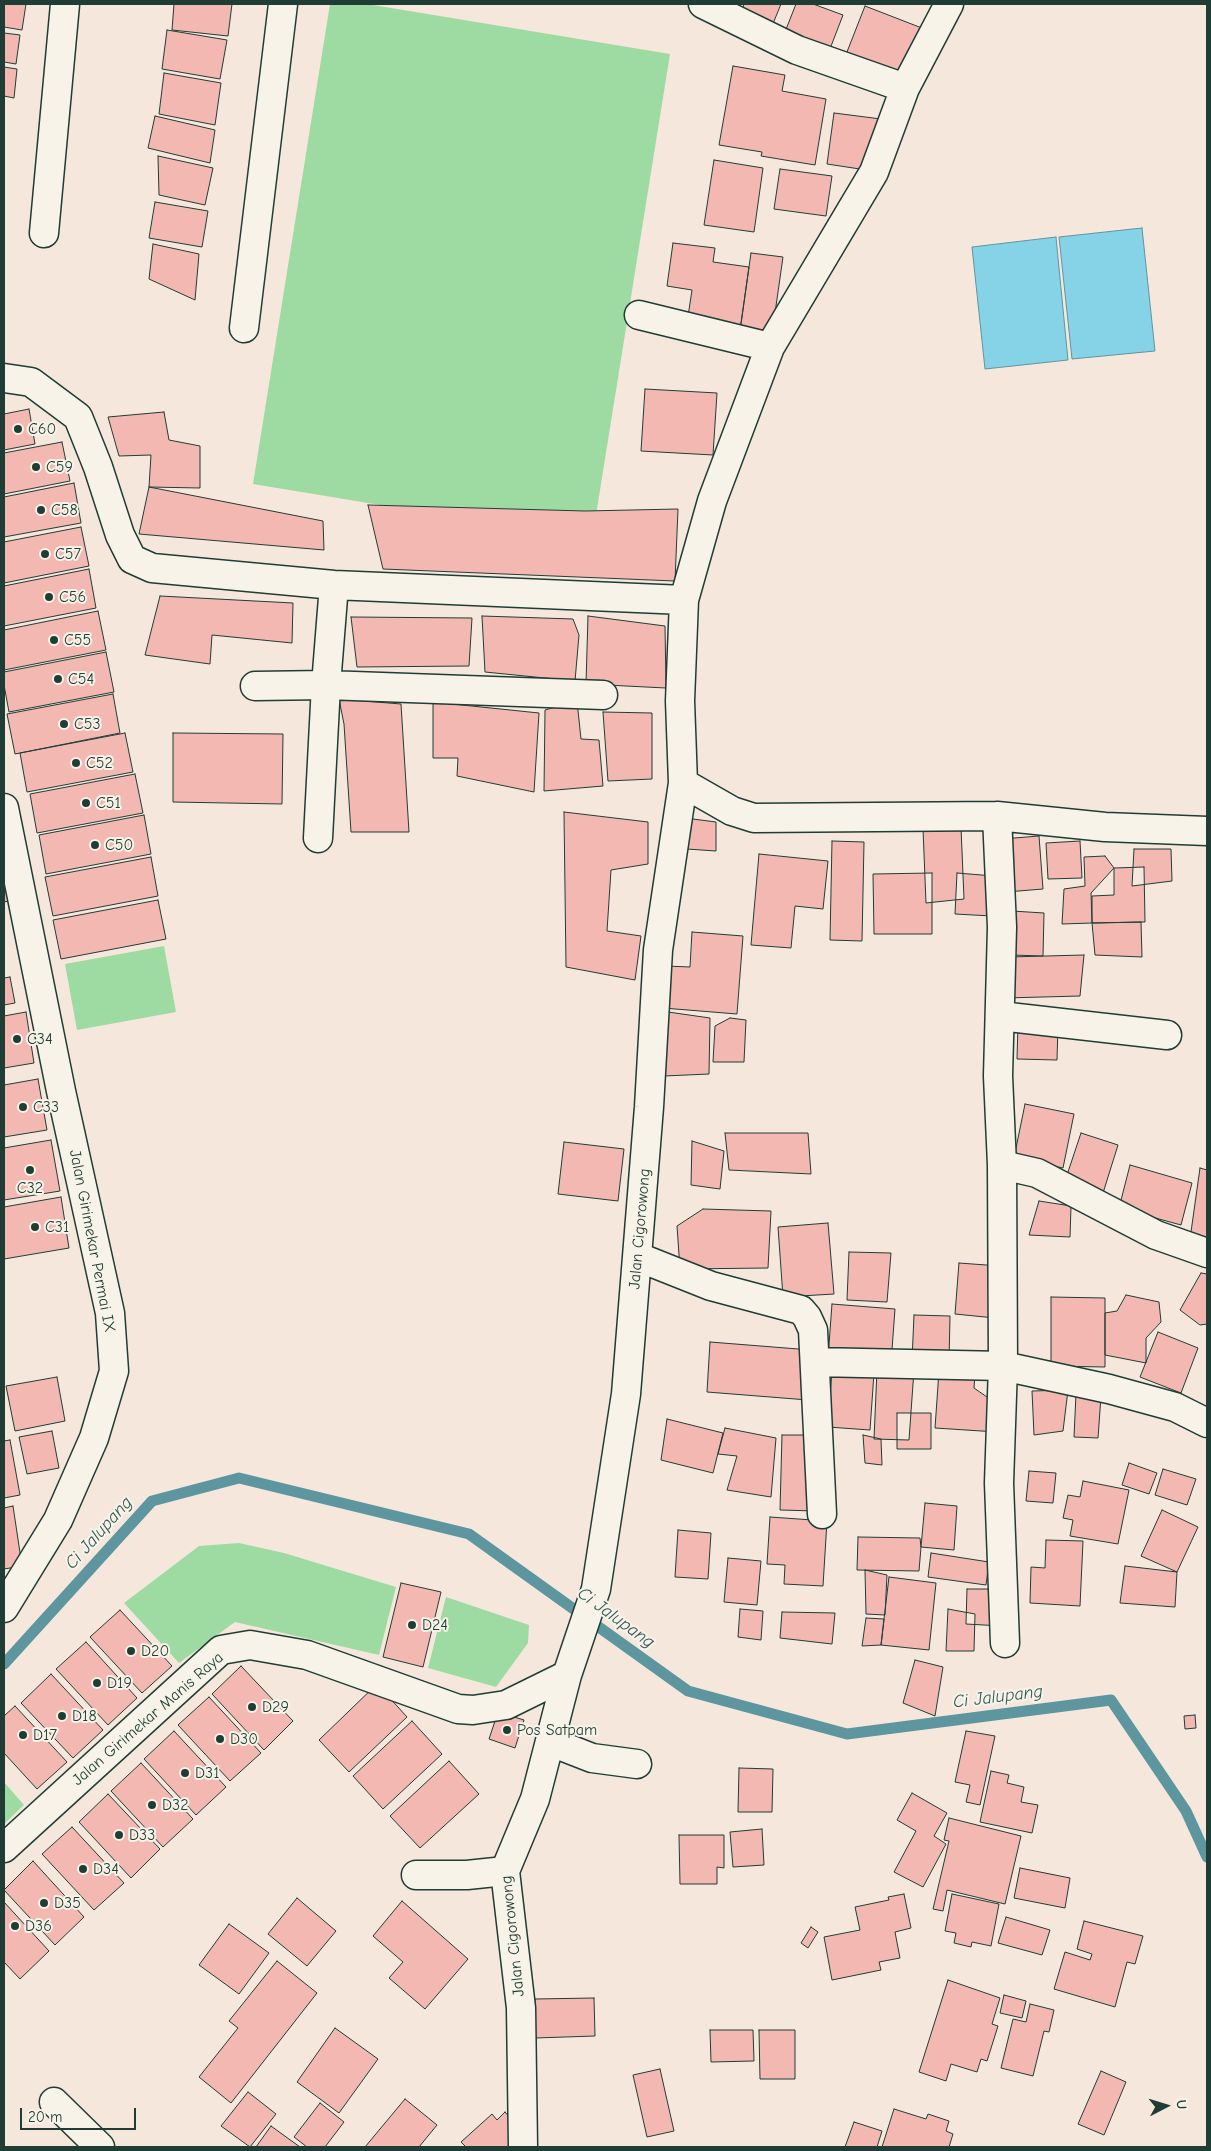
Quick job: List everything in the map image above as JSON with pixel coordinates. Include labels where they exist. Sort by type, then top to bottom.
[{"type":"street","points":[[44,233],[65,4]]},
{"type":"street","points":[[244,328],[283,4]]},
{"type":"street","points":[[703,4],[797,50],[905,88]]},
{"type":"street","name":"Jalan Cigorowong","points":[[523,2147],[520,2008],[505,1871],[535,1799],[569,1673],[596,1589],[626,1394],[649,1107],[658,950],[683,783],[680,700],[684,600],[712,501],[770,347],[874,172],[905,88],[949,4]]},
{"type":"street","points":[[639,315],[770,347]]},
{"type":"street","points":[[4,378],[31,382],[78,417],[98,466],[120,535],[132,559],[152,568],[334,586],[684,600]]},
{"type":"street","points":[[318,838],[326,684],[334,586]]},
{"type":"street","points":[[255,686],[326,684],[603,695]]},
{"type":"street","points":[[683,783],[732,811],[754,818],[997,816],[1105,827],[1207,831]]},
{"type":"street","name":"Jalan Girimekar Permai IX","points":[[4,808],[14,914],[110,1313],[114,1372],[94,1438],[58,1520],[4,1608]]},
{"type":"street","points":[[997,816],[1002,927],[998,1076],[1002,1165],[1003,1366],[999,1482],[1005,1644]]},
{"type":"street","points":[[1000,1016],[1167,1035]]},
{"type":"street","points":[[1002,1165],[1037,1173],[1156,1235],[1207,1253]]},
{"type":"street","points":[[638,1258],[711,1286],[801,1310],[807,1317],[813,1330],[822,1514]]},
{"type":"street","points":[[815,1362],[1003,1366],[1109,1389],[1175,1407],[1207,1423]]},
{"type":"street","name":"Jalan Girimekar Manis Raya","points":[[4,1848],[221,1650],[250,1645],[307,1655],[458,1709],[473,1710],[506,1704],[569,1673]]},
{"type":"street","points":[[551,1742],[592,1758],[637,1764]]},
{"type":"street","points":[[416,1875],[476,1875],[505,1871]]},
{"type":"street","points":[[54,2102],[100,2147]]},
{"type":"green space","points":[[330,4],[367,4],[670,54],[592,540],[253,484]]},
{"type":"green space","points":[[164,946],[176,1012],[77,1030],[65,964]]},
{"type":"green space","points":[[239,1543],[284,1553],[396,1587],[379,1655],[235,1622],[179,1663],[124,1603],[199,1546]]},
{"type":"green space","points":[[446,1597],[529,1625],[528,1643],[496,1687],[428,1668]]},
{"type":"green space","points":[[4,1782],[24,1805],[4,1824]]},
{"type":"water","points":[[1142,228],[1155,351],[1072,359],[1059,237]]},
{"type":"water","points":[[1056,237],[1068,360],[985,369],[972,247]]},
{"type":"building","points":[[4,4],[26,4],[22,30],[4,27]]},
{"type":"building","points":[[174,4],[232,4],[228,36],[172,30]]},
{"type":"building","points":[[744,4],[781,4],[770,31],[739,18]]},
{"type":"building","points":[[796,4],[813,4],[843,15],[828,54],[783,37]]},
{"type":"building","points":[[865,6],[927,30],[908,81],[845,57]]},
{"type":"building","points":[[167,30],[227,40],[220,79],[162,69]]},
{"type":"building","points":[[4,33],[20,35],[16,64],[4,62]]},
{"type":"building","points":[[733,66],[785,75],[782,91],[826,99],[815,165],[761,156],[762,152],[719,145]]},
{"type":"building","points":[[4,67],[17,69],[14,98],[4,96]]},
{"type":"building","points":[[164,73],[221,83],[215,125],[159,114]]},
{"type":"building","points":[[834,113],[881,119],[873,171],[827,164]]},
{"type":"building","points":[[155,116],[215,130],[210,163],[148,148]]},
{"type":"building","points":[[158,156],[213,168],[205,205],[159,195]]},
{"type":"building","points":[[714,160],[763,168],[754,232],[704,225]]},
{"type":"building","points":[[780,169],[832,176],[826,216],[774,209]]},
{"type":"building","points":[[155,202],[208,211],[202,247],[149,238]]},
{"type":"building","points":[[673,243],[715,248],[713,262],[749,267],[740,331],[687,323],[692,290],[667,286]]},
{"type":"building","points":[[153,244],[199,254],[195,300],[149,279]]},
{"type":"building","points":[[751,253],[783,257],[771,341],[739,337]]},
{"type":"building","points":[[645,389],[717,393],[713,455],[641,451]]},
{"type":"building","name":"C60","points":[[29,409],[35,444],[4,450],[4,414]]},
{"type":"building","points":[[164,412],[169,440],[200,446],[200,488],[149,487],[151,455],[119,456],[108,417]]},
{"type":"building","name":"C59","points":[[62,442],[70,481],[4,494],[4,453]]},
{"type":"building","name":"C58","points":[[74,483],[81,523],[4,537],[4,497]]},
{"type":"building","points":[[149,487],[323,521],[324,550],[139,534]]},
{"type":"building","points":[[368,505],[585,511],[678,509],[675,581],[383,569]]},
{"type":"building","name":"C57","points":[[81,527],[89,566],[4,583],[4,542]]},
{"type":"building","name":"C56","points":[[89,569],[96,608],[4,626],[4,586]]},
{"type":"building","points":[[160,596],[293,603],[292,643],[212,635],[210,664],[145,655]]},
{"type":"building","name":"C55","points":[[98,611],[106,650],[4,670],[4,630]]},
{"type":"building","points":[[482,616],[573,619],[579,635],[575,681],[485,672]]},
{"type":"building","points":[[588,616],[665,626],[666,688],[586,684]]},
{"type":"building","points":[[351,617],[472,618],[469,666],[357,667]]},
{"type":"building","name":"C54","points":[[106,652],[114,692],[9,712],[4,685],[4,672]]},
{"type":"building","name":"C53","points":[[113,694],[120,733],[15,754],[7,714]]},
{"type":"building","points":[[339,699],[401,704],[409,832],[351,832],[344,724]]},
{"type":"building","points":[[577,701],[581,739],[599,740],[603,786],[544,791],[545,710]]},
{"type":"building","points":[[433,702],[539,713],[534,792],[457,776],[458,758],[433,758]]},
{"type":"building","points":[[603,712],[652,713],[652,779],[608,781]]},
{"type":"building","name":"C52","points":[[125,733],[133,772],[27,792],[20,753]]},
{"type":"building","points":[[173,733],[283,734],[282,804],[173,802]]},
{"type":"building","name":"C51","points":[[135,774],[143,813],[37,833],[30,794]]},
{"type":"building","points":[[564,812],[648,822],[648,864],[611,870],[607,931],[641,936],[635,980],[566,967]]},
{"type":"building","name":"C50","points":[[144,815],[151,854],[46,874],[39,835]]},
{"type":"building","points":[[685,818],[716,822],[716,851],[687,849]]},
{"type":"building","points":[[961,827],[964,899],[926,903],[923,829]]},
{"type":"building","points":[[1039,836],[1043,889],[1006,892],[1002,839]]},
{"type":"building","points":[[832,841],[864,842],[862,941],[830,940]]},
{"type":"building","points":[[1080,841],[1082,878],[1048,879],[1046,843]]},
{"type":"building","points":[[1134,849],[1171,849],[1172,881],[1132,886]]},
{"type":"building","points":[[759,854],[828,861],[823,909],[795,906],[791,948],[751,945]]},
{"type":"building","points":[[1105,856],[1114,868],[1091,893],[1092,923],[1062,924],[1064,889],[1085,886],[1084,857]]},
{"type":"building","points":[[151,857],[158,896],[53,916],[45,877]]},
{"type":"building","points":[[4,865],[14,900],[4,902]]},
{"type":"building","points":[[1144,867],[1145,922],[1092,923],[1092,896],[1114,895],[1114,868]]},
{"type":"building","points":[[932,873],[932,934],[874,934],[873,874]]},
{"type":"building","points":[[957,873],[994,876],[992,916],[955,914]]},
{"type":"building","points":[[158,900],[166,939],[61,959],[53,920]]},
{"type":"building","points":[[1012,911],[1044,913],[1043,956],[1011,955]]},
{"type":"building","points":[[1141,922],[1142,957],[1095,955],[1092,923]]},
{"type":"building","points":[[692,932],[743,936],[737,1014],[663,1008],[666,966],[690,967]]},
{"type":"building","points":[[1084,955],[1080,996],[1005,998],[1008,957]]},
{"type":"building","points":[[10,977],[15,1003],[4,1005],[4,978]]},
{"type":"building","name":"C34","points":[[26,1012],[34,1063],[4,1068],[4,1016]]},
{"type":"building","points":[[668,1012],[710,1018],[709,1074],[664,1076]]},
{"type":"building","points":[[730,1018],[746,1020],[744,1062],[713,1062],[715,1026]]},
{"type":"building","points":[[1018,1025],[1058,1026],[1057,1060],[1017,1059]]},
{"type":"building","name":"C33","points":[[38,1079],[47,1130],[4,1137],[4,1085]]},
{"type":"building","points":[[1025,1104],[1074,1114],[1063,1168],[1014,1158]]},
{"type":"building","points":[[725,1133],[808,1133],[811,1174],[729,1170]]},
{"type":"building","points":[[1081,1133],[1118,1145],[1103,1193],[1065,1181]]},
{"type":"building","name":"C32","points":[[51,1140],[60,1191],[4,1200],[4,1148]]},
{"type":"building","points":[[692,1141],[724,1151],[720,1189],[691,1185]]},
{"type":"building","points":[[564,1142],[624,1149],[618,1201],[558,1194]]},
{"type":"building","points":[[1130,1165],[1192,1183],[1181,1225],[1119,1208]]},
{"type":"building","points":[[1200,1168],[1207,1170],[1207,1245],[1190,1239]]},
{"type":"building","name":"C31","points":[[61,1197],[69,1248],[4,1259],[4,1207]]},
{"type":"building","points":[[1039,1201],[1071,1206],[1070,1237],[1029,1235]]},
{"type":"building","points":[[703,1209],[771,1211],[768,1268],[680,1269],[677,1226]]},
{"type":"building","points":[[828,1223],[834,1294],[783,1297],[778,1227]]},
{"type":"building","points":[[849,1252],[891,1253],[887,1302],[847,1300]]},
{"type":"building","points":[[959,1263],[1000,1266],[995,1318],[955,1314]]},
{"type":"building","points":[[1201,1273],[1207,1274],[1207,1324],[1200,1325],[1180,1310]]},
{"type":"building","points":[[1126,1295],[1159,1302],[1161,1322],[1146,1338],[1146,1363],[1105,1355],[1105,1313],[1117,1311]]},
{"type":"building","points":[[1051,1297],[1105,1298],[1105,1367],[1051,1366]]},
{"type":"building","points":[[832,1304],[895,1309],[891,1363],[828,1358]]},
{"type":"building","points":[[914,1315],[950,1316],[949,1362],[912,1360]]},
{"type":"building","points":[[1158,1332],[1198,1348],[1181,1393],[1140,1377]]},
{"type":"building","points":[[710,1342],[811,1350],[808,1400],[707,1392]]},
{"type":"building","points":[[832,1370],[874,1373],[870,1430],[828,1427]]},
{"type":"building","points":[[877,1370],[914,1370],[909,1440],[874,1439]]},
{"type":"building","points":[[939,1371],[975,1373],[974,1388],[987,1397],[999,1398],[997,1432],[935,1428]]},
{"type":"building","points":[[57,1377],[65,1421],[15,1431],[6,1386]]},
{"type":"building","points":[[1068,1390],[1063,1431],[1034,1435],[1032,1391]]},
{"type":"building","points":[[1076,1394],[1101,1396],[1098,1438],[1074,1437]]},
{"type":"building","points":[[897,1413],[931,1413],[931,1449],[897,1449]]},
{"type":"building","points":[[667,1419],[723,1433],[713,1473],[661,1460]]},
{"type":"building","points":[[725,1428],[776,1438],[771,1497],[727,1490],[737,1456],[718,1454]]},
{"type":"building","points":[[52,1431],[59,1468],[27,1474],[19,1437]]},
{"type":"building","points":[[782,1435],[817,1435],[816,1511],[780,1510]]},
{"type":"building","points":[[863,1435],[881,1439],[882,1465],[865,1463]]},
{"type":"building","points":[[10,1440],[20,1495],[4,1498],[4,1441]]},
{"type":"building","points":[[1129,1463],[1157,1473],[1149,1494],[1122,1485]]},
{"type":"building","points":[[1163,1469],[1196,1479],[1187,1505],[1155,1495]]},
{"type":"building","points":[[1029,1471],[1056,1473],[1053,1503],[1026,1501]]},
{"type":"building","points":[[1083,1481],[1129,1490],[1118,1544],[1070,1536],[1073,1520],[1063,1518],[1068,1495],[1080,1497]]},
{"type":"building","points":[[925,1503],[957,1506],[954,1550],[921,1547]]},
{"type":"building","points":[[13,1506],[22,1566],[4,1569],[4,1508]]},
{"type":"building","points":[[1162,1510],[1198,1527],[1177,1572],[1141,1556]]},
{"type":"building","points":[[770,1517],[827,1521],[823,1586],[784,1584],[785,1565],[767,1564]]},
{"type":"building","points":[[678,1530],[711,1533],[708,1579],[675,1577]]},
{"type":"building","points":[[858,1537],[920,1538],[919,1571],[857,1570]]},
{"type":"building","points":[[1046,1540],[1083,1541],[1080,1606],[1030,1603],[1031,1567],[1045,1568]]},
{"type":"building","points":[[931,1553],[989,1562],[986,1585],[928,1577]]},
{"type":"building","points":[[728,1558],[761,1561],[757,1605],[724,1602]]},
{"type":"building","points":[[1125,1566],[1177,1572],[1175,1607],[1120,1603]]},
{"type":"building","points":[[865,1570],[887,1575],[885,1615],[866,1614]]},
{"type":"building","points":[[889,1577],[936,1583],[929,1650],[881,1645]]},
{"type":"building","name":"D24","points":[[401,1583],[441,1592],[423,1667],[383,1657]]},
{"type":"building","points":[[967,1589],[1003,1589],[1002,1626],[966,1624]]},
{"type":"building","points":[[740,1609],[763,1611],[761,1640],[738,1637]]},
{"type":"building","points":[[948,1609],[975,1614],[974,1651],[946,1651]]},
{"type":"building","name":"D20","points":[[120,1610],[172,1666],[142,1693],[90,1637]]},
{"type":"building","points":[[782,1612],[835,1613],[832,1644],[780,1638]]},
{"type":"building","points":[[866,1618],[884,1619],[881,1645],[862,1646]]},
{"type":"building","name":"D19","points":[[86,1642],[137,1698],[108,1725],[56,1669]]},
{"type":"building","points":[[915,1660],[943,1667],[935,1716],[903,1703]]},
{"type":"building","name":"D29","points":[[241,1666],[293,1721],[264,1750],[212,1694]]},
{"type":"building","name":"D18","points":[[51,1674],[103,1730],[73,1758],[21,1703]]},
{"type":"building","points":[[377,1684],[407,1717],[349,1772],[319,1740]]},
{"type":"building","name":"D30","points":[[209,1697],[261,1753],[230,1781],[178,1725]]},
{"type":"building","name":"D17","points":[[15,1706],[67,1762],[37,1789],[4,1753],[4,1716]]},
{"type":"building","name":"Pos Satpam","points":[[498,1712],[524,1720],[515,1748],[489,1739]]},
{"type":"building","points":[[1195,1715],[1196,1728],[1185,1729],[1184,1716]]},
{"type":"building","points":[[412,1721],[442,1754],[383,1809],[353,1776]]},
{"type":"building","name":"D31","points":[[174,1731],[226,1787],[196,1815],[144,1759]]},
{"type":"building","points":[[966,1731],[995,1736],[980,1805],[966,1802],[970,1785],[955,1782]]},
{"type":"building","points":[[449,1761],[479,1794],[420,1848],[390,1816]]},
{"type":"building","name":"D32","points":[[141,1763],[193,1819],[163,1847],[111,1791]]},
{"type":"building","points":[[739,1768],[773,1769],[772,1812],[738,1812]]},
{"type":"building","points":[[991,1771],[1009,1775],[1007,1783],[1024,1787],[1021,1802],[1038,1805],[1032,1833],[980,1822]]},
{"type":"building","points":[[912,1793],[947,1813],[934,1836],[946,1844],[923,1887],[894,1872],[916,1831],[897,1820]]},
{"type":"building","name":"D33","points":[[108,1794],[160,1849],[131,1878],[79,1822]]},
{"type":"building","points":[[949,1818],[1021,1836],[1005,1904],[947,1890],[943,1911],[933,1909],[949,1841],[944,1840]]},
{"type":"building","name":"D34","points":[[72,1827],[124,1883],[94,1910],[42,1854]]},
{"type":"building","points":[[762,1829],[764,1865],[733,1867],[730,1832]]},
{"type":"building","points":[[679,1835],[724,1835],[724,1868],[717,1867],[717,1884],[680,1884]]},
{"type":"building","name":"D35","points":[[33,1861],[84,1917],[55,1945],[4,1890]]},
{"type":"building","points":[[1020,1868],[1070,1878],[1065,1908],[1014,1898]]},
{"type":"building","points":[[904,1894],[911,1928],[895,1932],[900,1958],[879,1962],[881,1970],[832,1980],[824,1937],[860,1930],[855,1907],[889,1900],[888,1897]]},
{"type":"building","points":[[952,1894],[999,1904],[991,1946],[972,1942],[971,1947],[954,1943],[956,1933],[945,1931]]},
{"type":"building","points":[[297,1898],[336,1931],[307,1966],[268,1934]]},
{"type":"building","points":[[402,1901],[468,1959],[425,2009],[389,1978],[403,1962],[373,1936]]},
{"type":"building","name":"D36","points":[[4,1902],[49,1951],[20,1979],[4,1962]]},
{"type":"building","points":[[1006,1917],[1050,1930],[1042,1955],[998,1943]]},
{"type":"building","points":[[1084,1921],[1143,1936],[1135,1964],[1127,1962],[1115,2007],[1054,1989],[1065,1952],[1090,1960],[1092,1954],[1077,1949]]},
{"type":"building","points":[[229,1924],[269,1953],[239,1994],[199,1965]]},
{"type":"building","points":[[811,1927],[818,1932],[808,1948],[801,1943]]},
{"type":"building","points":[[277,1961],[317,1993],[231,2103],[199,2077],[238,2028],[229,2021]]},
{"type":"building","points":[[948,1980],[1000,1998],[992,2024],[998,2026],[987,2061],[981,2059],[977,2072],[951,2064],[946,2081],[919,2072]]},
{"type":"building","points":[[1004,1995],[1026,2001],[1022,2018],[1000,2013]]},
{"type":"building","points":[[594,1998],[595,2036],[535,2038],[535,1999]]},
{"type":"building","points":[[1030,2004],[1054,2010],[1049,2032],[1044,2031],[1033,2076],[1001,2068],[1013,2019],[1026,2022]]},
{"type":"building","points":[[335,2028],[378,2059],[339,2113],[297,2082]]},
{"type":"building","points":[[710,2030],[753,2030],[754,2061],[711,2062]]},
{"type":"building","points":[[759,2030],[795,2030],[795,2079],[760,2079]]},
{"type":"building","points":[[660,2069],[674,2131],[647,2137],[633,2075]]},
{"type":"building","points":[[1101,2071],[1126,2082],[1104,2135],[1078,2124]]},
{"type":"building","points":[[248,2092],[276,2114],[250,2147],[221,2126]]},
{"type":"building","points":[[405,2099],[437,2125],[419,2147],[365,2147]]},
{"type":"building","points":[[320,2103],[344,2122],[325,2147],[307,2147],[294,2137]]},
{"type":"building","points":[[894,2109],[926,2119],[928,2114],[949,2121],[946,2131],[953,2134],[949,2147],[882,2147]]},
{"type":"building","points":[[505,2112],[517,2126],[508,2135],[518,2145],[516,2147],[466,2147],[461,2142],[492,2114],[497,2120]]},
{"type":"building","points":[[854,2122],[882,2131],[877,2147],[845,2147]]},
{"type":"building","points":[[271,2126],[300,2147],[256,2147]]},
{"type":"waterway","name":"Ci Jalupang","points":[[4,1664],[152,1501],[239,1478],[469,1534],[688,1691],[847,1734],[1111,1700],[1186,1811],[1207,1857]]},
{"type":"place","name":"C60","points":[[18,429]]},
{"type":"place","name":"C59","points":[[36,467]]},
{"type":"place","name":"C58","points":[[41,510]]},
{"type":"place","name":"C57","points":[[45,554]]},
{"type":"place","name":"C56","points":[[49,597]]},
{"type":"place","name":"C55","points":[[54,640]]},
{"type":"place","name":"C54","points":[[58,679]]},
{"type":"place","name":"C53","points":[[64,724]]},
{"type":"place","name":"C52","points":[[76,763]]},
{"type":"place","name":"C51","points":[[86,803]]},
{"type":"place","name":"C50","points":[[95,845]]},
{"type":"place","name":"C34","points":[[17,1039]]},
{"type":"place","name":"C33","points":[[23,1107]]},
{"type":"place","name":"C32","points":[[30,1170]]},
{"type":"place","name":"C31","points":[[35,1227]]},
{"type":"place","name":"D24","points":[[412,1625]]},
{"type":"place","name":"D20","points":[[131,1651]]},
{"type":"place","name":"D19","points":[[97,1683]]},
{"type":"place","name":"D29","points":[[252,1707]]},
{"type":"place","name":"D18","points":[[62,1716]]},
{"type":"place","name":"Pos Satpam","points":[[507,1730]]},
{"type":"place","name":"D17","points":[[23,1735]]},
{"type":"place","name":"D30","points":[[220,1739]]},
{"type":"place","name":"D31","points":[[185,1773]]},
{"type":"place","name":"D32","points":[[152,1805]]},
{"type":"place","name":"D33","points":[[119,1835]]},
{"type":"place","name":"D34","points":[[83,1869]]},
{"type":"place","name":"D35","points":[[44,1903]]},
{"type":"place","name":"D36","points":[[15,1926]]}]
